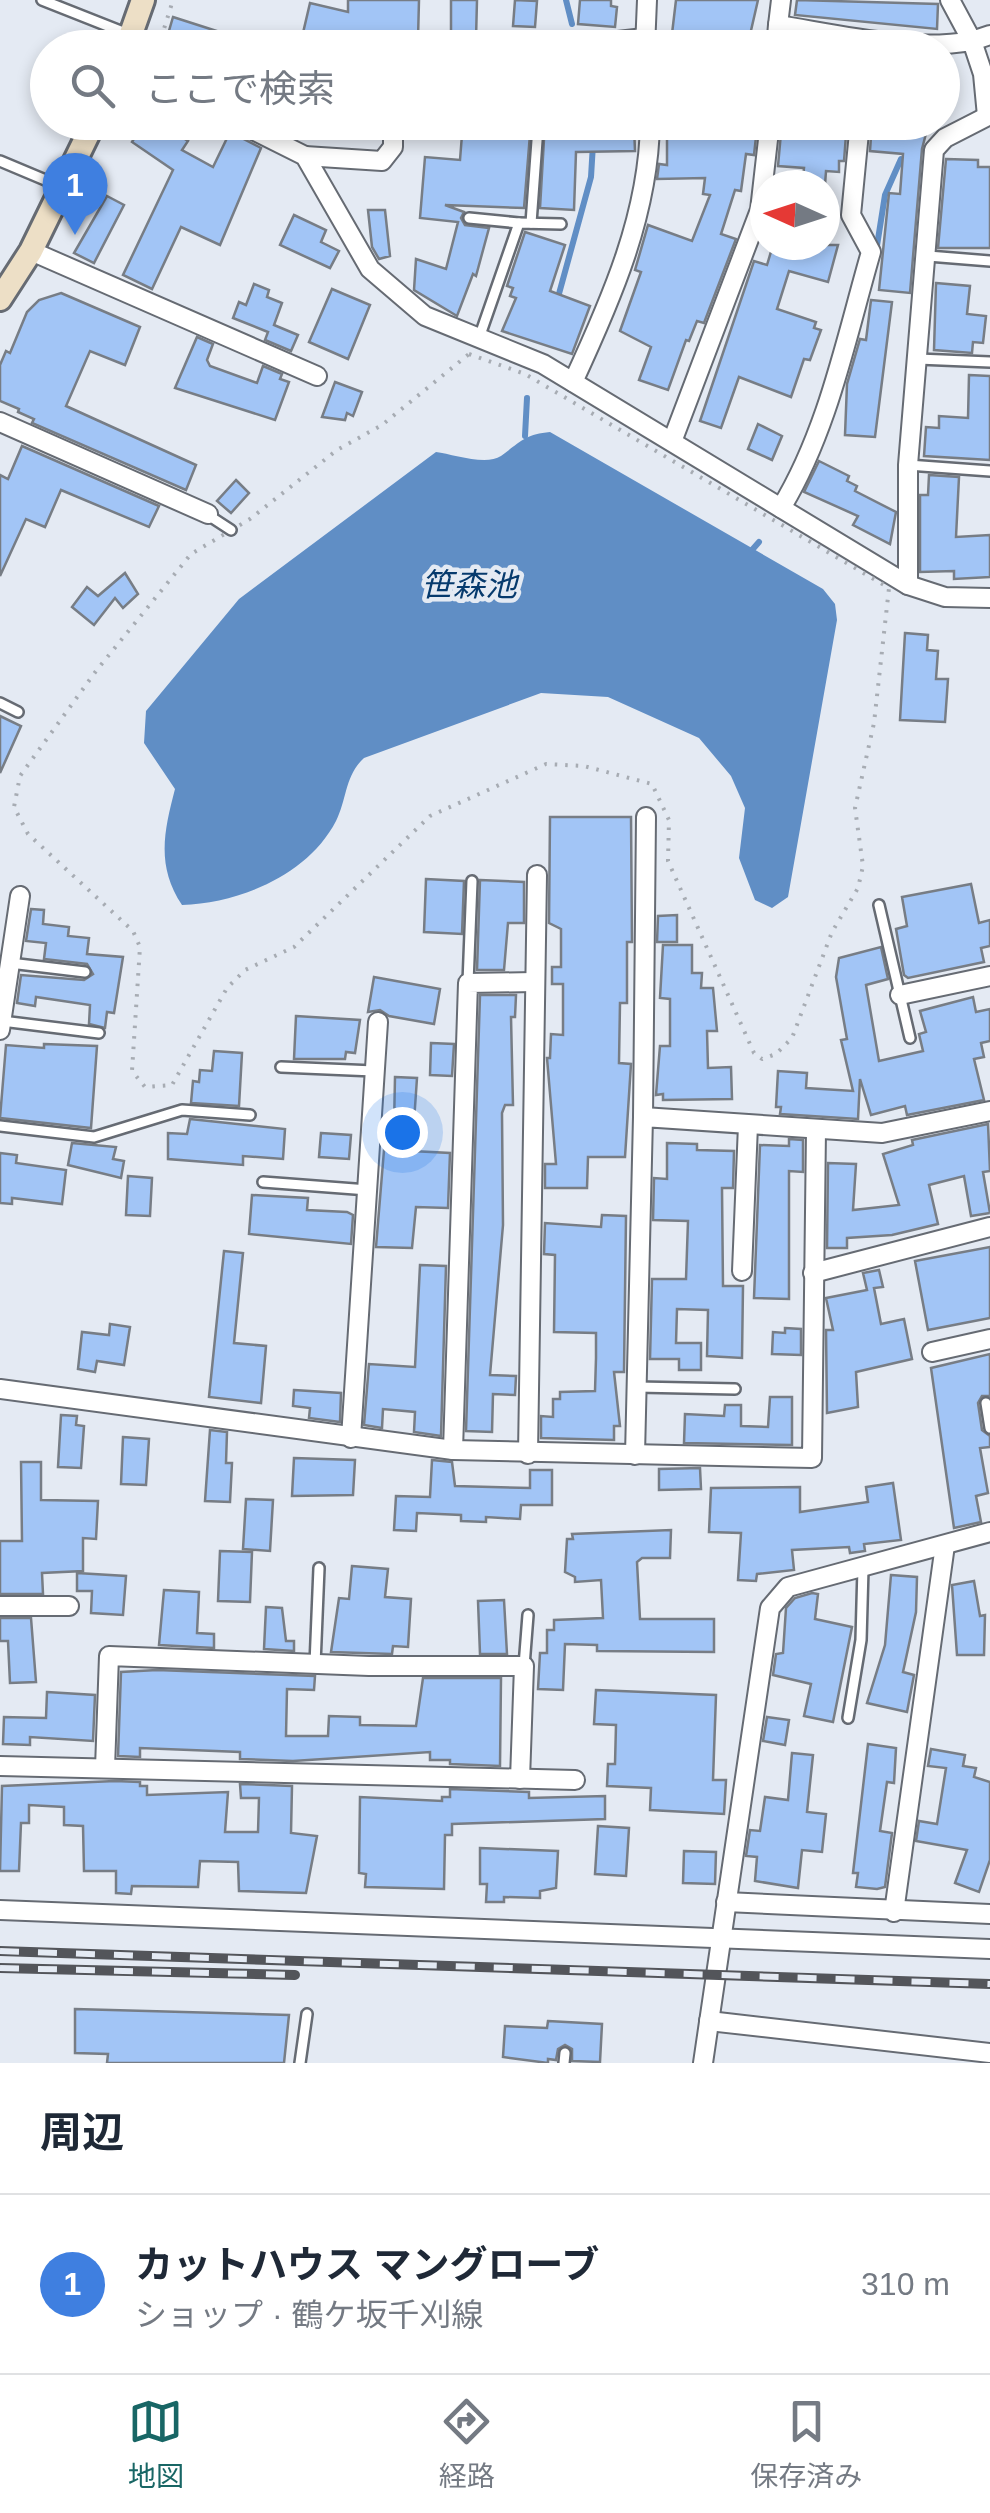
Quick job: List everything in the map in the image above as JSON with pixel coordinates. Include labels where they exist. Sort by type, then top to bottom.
[{"type":"main road","points":[[133,30],[143,0]]},
{"type":"main road","points":[[0,298],[32,251],[86,140]]},
{"type":"street","points":[[645,30],[647,0]]},
{"type":"street","points":[[778,30],[781,0]]},
{"type":"street","points":[[950,0],[981,38],[988,116],[960,130]]},
{"type":"street","points":[[778,25],[803,30]]},
{"type":"street","points":[[273,140],[305,156],[382,161],[393,147],[393,140]]},
{"type":"street","points":[[573,382],[626,255],[650,169],[650,140]]},
{"type":"street","points":[[672,439],[760,210],[768,140]]},
{"type":"street","points":[[782,508],[800,477],[821,424],[871,252],[851,216],[858,140]]},
{"type":"street","points":[[908,585],[908,464],[934,150],[943,140]]},
{"type":"street","points":[[305,156],[370,269],[424,316],[543,364],[908,585],[945,597],[990,598]]},
{"type":"street","points":[[32,251],[316,376]]},
{"type":"street","points":[[0,422],[208,514]]},
{"type":"street","points":[[635,1455],[646,817]]},
{"type":"street","points":[[528,1454],[537,875]]},
{"type":"street","points":[[1,1025],[20,896]]},
{"type":"street","points":[[900,995],[990,976]]},
{"type":"street","points":[[453,1450],[468,983],[534,982]]},
{"type":"street","points":[[351,1438],[378,1022]]},
{"type":"street","points":[[643,1117],[882,1133],[990,1110]]},
{"type":"street","points":[[742,1271],[748,1125]]},
{"type":"street","points":[[0,1389],[453,1450],[812,1458],[816,1130]]},
{"type":"street","points":[[813,1273],[990,1227]]},
{"type":"street","points":[[932,1352],[990,1340]]},
{"type":"street","points":[[703,2063],[770,1608],[788,1587],[990,1534]]},
{"type":"street","points":[[894,1912],[945,1545]]},
{"type":"street","points":[[0,1606],[70,1606]]},
{"type":"street","points":[[106,1768],[109,1656],[315,1664],[524,1666],[520,1779]]},
{"type":"street","points":[[0,1766],[575,1780]]},
{"type":"street","points":[[726,1902],[990,1914]]},
{"type":"street","points":[[0,1910],[990,1949]]},
{"type":"street","points":[[709,2021],[990,2054]]},
{"type":"lane","points":[[42,0],[104,30]]},
{"type":"lane","points":[[478,341],[525,223],[536,140]]},
{"type":"lane","points":[[0,161],[63,188]]},
{"type":"lane","points":[[469,218],[561,224]]},
{"type":"lane","points":[[928,256],[990,261]]},
{"type":"lane","points":[[918,359],[990,362]]},
{"type":"lane","points":[[908,464],[990,470]]},
{"type":"lane","points":[[208,514],[230,530]]},
{"type":"lane","points":[[0,703],[18,712]]},
{"type":"lane","points":[[468,983],[472,881]]},
{"type":"lane","points":[[879,905],[910,1038]]},
{"type":"lane","points":[[10,963],[85,972]]},
{"type":"lane","points":[[1,1025],[99,1034]]},
{"type":"lane","points":[[282,1067],[375,1072]]},
{"type":"lane","points":[[0,1126],[94,1137],[182,1110],[250,1115]]},
{"type":"lane","points":[[263,1182],[368,1190]]},
{"type":"lane","points":[[638,1387],[735,1389]]},
{"type":"lane","points":[[986,1403],[990,1428]]},
{"type":"lane","points":[[315,1664],[319,1568]]},
{"type":"lane","points":[[848,1718],[861,1640],[864,1568]]},
{"type":"lane","points":[[524,1666],[528,1615]]},
{"type":"lane","points":[[300,2063],[306,2014]]},
{"type":"path","points":[[163,30],[172,0]]},
{"type":"path","points":[[469,354],[525,374],[889,588],[874,722],[855,808],[863,866],[858,888],[832,932],[792,1038],[776,1054],[762,1058],[754,1052],[668,861],[669,820],[652,784],[584,766],[546,764],[430,816],[294,947],[246,970],[227,988],[172,1086],[145,1087],[138,1082],[132,1071],[140,947],[133,931],[28,834],[18,818],[16,795],[20,776],[132,627],[192,554],[230,530],[337,450],[382,425],[469,354]]},
{"type":"water","name":"笹森池","points":[[550,432],[823,589],[835,604],[837,620],[788,897],[772,908],[755,900],[739,858],[745,808],[731,776],[699,738],[608,697],[541,693],[364,758],[350,780],[336,821],[308,857],[249,892],[182,905],[165,862],[175,789],[144,743],[146,711],[239,599],[436,452],[495,459],[528,437]]},
{"type":"building","points":[[348,0],[419,0],[418,30],[304,30],[310,3],[348,12]]},
{"type":"building","points":[[451,0],[477,0],[476,30],[451,30]]},
{"type":"building","points":[[515,0],[537,1],[535,27],[513,26]]},
{"type":"building","points":[[580,0],[611,0],[611,6],[617,7],[615,27],[578,24]]},
{"type":"building","points":[[676,0],[758,0],[751,30],[672,30]]},
{"type":"building","points":[[797,0],[938,4],[937,29],[795,15]]},
{"type":"building","points":[[173,17],[213,30],[169,30]]},
{"type":"building","points":[[186,140],[182,150],[213,167],[226,140],[246,140],[261,148],[220,245],[181,227],[152,289],[123,275],[173,170],[132,142]]},
{"type":"building","points":[[462,140],[530,140],[524,208],[445,205],[464,212],[461,218],[465,225],[489,228],[476,276],[473,274],[457,316],[414,290],[416,259],[446,269],[458,222],[420,218],[425,157],[460,160]]},
{"type":"building","points":[[544,140],[635,140],[635,151],[576,152],[574,210],[540,208]]},
{"type":"building","points":[[667,140],[756,140],[754,155],[746,154],[741,191],[735,190],[721,234],[736,239],[704,323],[697,321],[689,341],[686,340],[668,390],[639,380],[651,347],[620,331],[641,272],[635,270],[648,225],[692,241],[710,195],[703,194],[705,178],[657,179],[659,164],[667,165]]},
{"type":"building","points":[[780,140],[846,140],[839,170],[778,166]]},
{"type":"building","points":[[871,140],[924,140],[910,293],[879,290],[889,193],[900,194],[903,154],[870,151]]},
{"type":"building","points":[[946,159],[978,160],[978,167],[990,167],[990,248],[938,248]]},
{"type":"building","points":[[107,196],[124,205],[94,263],[74,253]]},
{"type":"building","points":[[368,210],[385,210],[390,256],[379,259],[372,247]]},
{"type":"building","points":[[294,215],[326,230],[321,242],[339,251],[330,268],[280,245]]},
{"type":"building","points":[[525,232],[565,245],[550,291],[590,306],[572,354],[502,331],[516,298],[510,296],[513,288],[507,286]]},
{"type":"building","points":[[768,260],[834,260],[828,282],[789,271],[777,309],[816,322],[814,328],[821,330],[810,360],[804,359],[791,397],[739,377],[721,428],[700,421],[754,261],[767,265]]},
{"type":"building","points":[[936,283],[970,286],[967,314],[986,316],[983,343],[973,342],[972,353],[934,350]]},
{"type":"building","points":[[254,284],[269,290],[267,297],[282,303],[274,325],[298,335],[291,351],[265,340],[268,332],[233,318],[239,302],[246,305]]},
{"type":"building","points":[[332,289],[370,305],[348,359],[309,342]]},
{"type":"building","points":[[61,293],[140,327],[125,365],[90,351],[66,406],[196,465],[186,490],[32,423],[34,419],[0,401],[0,365],[6,351],[10,353],[27,312],[39,300]]},
{"type":"building","points":[[871,300],[892,302],[875,437],[845,435],[847,384],[860,339],[866,340]]},
{"type":"building","points":[[197,337],[213,344],[207,360],[210,366],[257,383],[263,366],[282,374],[280,379],[289,382],[275,420],[175,388]]},
{"type":"building","points":[[969,375],[990,376],[990,460],[924,456],[926,427],[939,428],[939,416],[968,418]]},
{"type":"building","points":[[335,382],[362,392],[353,416],[347,413],[345,420],[322,417]]},
{"type":"building","points":[[758,424],[782,436],[772,460],[748,449]]},
{"type":"building","points":[[22,446],[159,506],[149,527],[61,490],[45,527],[26,519],[0,576],[0,475],[8,479]]},
{"type":"building","points":[[819,461],[849,476],[847,481],[857,486],[855,491],[896,512],[890,544],[853,525],[858,516],[804,492]]},
{"type":"building","points":[[929,475],[959,477],[956,537],[990,535],[990,577],[954,579],[954,571],[920,572],[920,495],[928,495]]},
{"type":"building","points":[[236,480],[249,493],[231,513],[217,501]]},
{"type":"building","points":[[125,573],[138,594],[123,608],[115,598],[94,625],[72,607],[87,587],[98,596]]},
{"type":"building","points":[[905,633],[928,635],[927,650],[938,651],[936,679],[948,679],[945,722],[900,720]]},
{"type":"building","points":[[0,716],[21,726],[0,773]]},
{"type":"building","points":[[550,817],[631,817],[632,942],[627,942],[627,1003],[620,1003],[619,1063],[631,1064],[625,1157],[588,1157],[587,1188],[545,1188],[545,1164],[556,1164],[547,1058],[551,1034],[563,1035],[563,984],[552,984],[552,967],[561,967],[561,929],[549,923]]},
{"type":"building","points":[[426,879],[464,881],[462,934],[424,932]]},
{"type":"building","points":[[480,880],[524,882],[524,923],[508,923],[504,970],[477,970]]},
{"type":"building","points":[[971,884],[979,923],[990,920],[990,946],[981,948],[984,962],[908,978],[904,975],[896,929],[907,926],[902,897]]},
{"type":"building","points":[[31,909],[44,910],[43,924],[69,927],[68,936],[89,938],[87,954],[123,957],[114,1013],[107,1012],[105,1028],[89,1024],[90,1005],[36,997],[35,1006],[17,1003],[21,975],[84,980],[93,974],[87,964],[44,959],[46,943],[26,941]]},
{"type":"building","points":[[677,915],[677,942],[657,942],[658,916]]},
{"type":"building","points":[[663,945],[692,945],[692,973],[702,973],[701,988],[713,988],[717,1031],[707,1031],[708,1068],[731,1067],[732,1099],[663,1100],[663,1094],[656,1095],[660,1046],[670,1046],[670,999],[660,998]]},
{"type":"building","points":[[881,947],[888,979],[866,985],[879,1061],[923,1051],[919,1034],[926,1032],[920,1011],[973,997],[976,1012],[990,1009],[990,1041],[981,1043],[984,1057],[974,1059],[984,1100],[907,1115],[905,1106],[871,1115],[860,1079],[858,1119],[780,1114],[781,1107],[776,1107],[778,1071],[807,1073],[806,1088],[853,1091],[841,1040],[847,1039],[836,977],[839,958]]},
{"type":"building","points":[[374,977],[440,989],[434,1024],[389,1016],[380,1010],[368,1012]]},
{"type":"building","points":[[480,995],[516,995],[515,1017],[511,1017],[513,1105],[505,1105],[502,1113],[503,1225],[490,1375],[516,1376],[515,1395],[493,1394],[492,1432],[466,1431]]},
{"type":"building","points":[[296,1016],[360,1020],[355,1053],[346,1052],[345,1059],[294,1059]]},
{"type":"building","points":[[431,1043],[454,1044],[452,1076],[430,1075]]},
{"type":"building","points":[[44,1044],[97,1046],[91,1128],[0,1118],[6,1045],[44,1048]]},
{"type":"building","points":[[214,1051],[242,1053],[239,1106],[191,1103],[193,1081],[199,1082],[200,1070],[212,1071]]},
{"type":"building","points":[[395,1077],[417,1078],[412,1151],[450,1153],[448,1208],[416,1207],[412,1248],[376,1247],[386,1126],[394,1126]]},
{"type":"building","points":[[190,1119],[285,1129],[283,1159],[243,1156],[243,1165],[168,1159],[168,1133],[187,1134]]},
{"type":"building","points":[[988,1124],[990,1171],[983,1172],[990,1213],[971,1216],[964,1176],[929,1185],[938,1224],[892,1235],[847,1238],[847,1248],[827,1248],[828,1163],[856,1164],[853,1210],[899,1205],[883,1154],[913,1145],[912,1140]]},
{"type":"building","points":[[321,1133],[351,1135],[349,1159],[319,1157]]},
{"type":"building","points":[[789,1139],[803,1140],[803,1172],[789,1171],[789,1299],[754,1298],[760,1145],[789,1146]]},
{"type":"building","points":[[72,1143],[116,1147],[113,1159],[124,1161],[121,1178],[68,1165]]},
{"type":"building","points":[[667,1143],[697,1144],[697,1150],[734,1151],[733,1188],[722,1188],[723,1286],[743,1286],[742,1358],[707,1356],[708,1310],[677,1309],[676,1343],[701,1343],[701,1370],[679,1370],[679,1359],[650,1359],[652,1279],[686,1279],[688,1221],[653,1220],[654,1178],[667,1179]]},
{"type":"building","points":[[0,1153],[17,1155],[16,1163],[66,1170],[62,1204],[12,1198],[12,1204],[0,1203]]},
{"type":"building","points":[[128,1176],[152,1178],[150,1216],[126,1215]]},
{"type":"building","points":[[252,1195],[308,1198],[307,1210],[347,1212],[353,1215],[351,1244],[249,1234]]},
{"type":"building","points":[[602,1215],[626,1216],[624,1372],[614,1372],[620,1426],[614,1426],[614,1440],[541,1438],[541,1416],[553,1417],[553,1399],[560,1399],[560,1392],[595,1391],[596,1358],[596,1333],[554,1332],[555,1255],[544,1254],[545,1223],[601,1227]]},
{"type":"building","points":[[990,1247],[990,1318],[928,1330],[915,1261]]},
{"type":"building","points":[[224,1251],[243,1253],[234,1343],[266,1346],[261,1403],[209,1397]]},
{"type":"building","points":[[420,1265],[446,1266],[441,1436],[414,1432],[415,1412],[383,1409],[382,1428],[364,1425],[369,1364],[415,1367]]},
{"type":"building","points":[[879,1270],[883,1287],[874,1288],[881,1324],[904,1319],[912,1359],[856,1372],[858,1407],[827,1413],[826,1330],[833,1330],[826,1298],[867,1290],[863,1273]]},
{"type":"building","points":[[110,1324],[130,1327],[124,1365],[97,1361],[95,1372],[78,1369],[82,1332],[109,1335]]},
{"type":"building","points":[[785,1328],[801,1329],[801,1355],[772,1354],[773,1332],[785,1333]]},
{"type":"building","points":[[990,1354],[990,1396],[982,1396],[978,1403],[982,1430],[990,1436],[990,1447],[980,1448],[988,1493],[976,1496],[981,1522],[954,1528],[931,1368]]},
{"type":"building","points":[[294,1390],[341,1393],[340,1422],[309,1418],[310,1408],[293,1406]]},
{"type":"building","points":[[770,1397],[792,1397],[792,1445],[684,1443],[685,1414],[724,1416],[725,1405],[741,1405],[741,1426],[768,1427]]},
{"type":"building","points":[[61,1415],[77,1416],[76,1425],[84,1426],[81,1468],[58,1467]]},
{"type":"building","points":[[210,1430],[227,1432],[226,1463],[232,1463],[230,1502],[205,1501]]},
{"type":"building","points":[[123,1437],[149,1439],[146,1485],[121,1484]]},
{"type":"building","points":[[294,1458],[355,1460],[353,1495],[292,1496]]},
{"type":"building","points":[[432,1460],[452,1462],[455,1486],[530,1488],[530,1470],[552,1470],[552,1505],[521,1505],[520,1519],[486,1517],[486,1522],[461,1521],[461,1515],[417,1513],[416,1531],[394,1530],[396,1496],[430,1497]]},
{"type":"building","points":[[21,1462],[41,1462],[41,1500],[98,1501],[96,1539],[83,1538],[83,1571],[42,1573],[43,1594],[0,1594],[0,1541],[22,1541]]},
{"type":"building","points":[[700,1468],[701,1489],[659,1490],[659,1469]]},
{"type":"building","points":[[893,1483],[901,1540],[864,1544],[865,1551],[850,1553],[849,1547],[792,1550],[794,1570],[757,1574],[756,1581],[738,1580],[741,1533],[709,1532],[711,1488],[800,1487],[800,1512],[868,1502],[866,1487]]},
{"type":"building","points":[[246,1499],[273,1500],[270,1551],[243,1549]]},
{"type":"building","points":[[671,1530],[670,1558],[642,1558],[637,1562],[640,1619],[714,1619],[714,1652],[597,1651],[597,1645],[565,1644],[563,1690],[538,1689],[540,1653],[547,1653],[547,1630],[554,1630],[554,1620],[603,1618],[601,1580],[575,1582],[575,1577],[565,1572],[567,1539],[573,1539],[572,1534]]},
{"type":"building","points":[[220,1551],[252,1552],[250,1602],[218,1601]]},
{"type":"building","points":[[352,1566],[388,1569],[385,1597],[411,1599],[408,1647],[393,1646],[392,1654],[331,1652],[339,1598],[349,1599]]},
{"type":"building","points":[[77,1573],[126,1576],[123,1615],[91,1613],[92,1591],[77,1591]]},
{"type":"building","points":[[891,1575],[917,1577],[916,1612],[903,1672],[914,1675],[907,1712],[867,1703],[885,1645]]},
{"type":"building","points":[[974,1581],[980,1616],[985,1615],[984,1655],[957,1655],[952,1585]]},
{"type":"building","points":[[164,1590],[199,1592],[197,1633],[214,1634],[214,1648],[159,1645]]},
{"type":"building","points":[[818,1594],[815,1619],[852,1627],[833,1722],[804,1716],[811,1684],[773,1675],[776,1654],[783,1653],[786,1608],[795,1598]]},
{"type":"building","points":[[504,1600],[507,1654],[480,1654],[478,1601]]},
{"type":"building","points":[[266,1607],[282,1608],[286,1641],[294,1641],[294,1651],[264,1649]]},
{"type":"building","points":[[0,1618],[31,1618],[36,1682],[10,1683],[8,1641],[0,1641]]},
{"type":"building","points":[[121,1672],[315,1676],[314,1690],[287,1689],[286,1736],[328,1736],[329,1716],[360,1717],[360,1725],[416,1726],[423,1678],[501,1678],[500,1766],[430,1760],[430,1752],[293,1761],[240,1759],[240,1752],[140,1748],[140,1757],[118,1756]]},
{"type":"building","points":[[596,1690],[716,1695],[713,1780],[726,1780],[724,1814],[650,1810],[651,1788],[607,1786],[608,1764],[615,1764],[616,1725],[594,1724]]},
{"type":"building","points":[[47,1692],[95,1695],[93,1741],[30,1737],[30,1745],[3,1744],[4,1717],[46,1718]]},
{"type":"building","points":[[767,1717],[789,1720],[785,1745],[763,1741]]},
{"type":"building","points":[[868,1744],[896,1748],[894,1783],[887,1782],[880,1831],[892,1833],[885,1887],[877,1889],[856,1887],[858,1873],[853,1873]]},
{"type":"building","points":[[931,1749],[965,1755],[963,1766],[976,1768],[974,1777],[990,1782],[990,1860],[979,1892],[955,1883],[967,1850],[916,1841],[919,1821],[937,1824],[946,1768],[928,1766]]},
{"type":"building","points":[[792,1753],[813,1755],[807,1812],[826,1814],[822,1852],[802,1850],[798,1888],[755,1881],[757,1857],[746,1856],[750,1830],[760,1831],[765,1797],[788,1800]]},
{"type":"building","points":[[140,1782],[140,1786],[147,1786],[147,1795],[228,1792],[225,1832],[258,1832],[259,1798],[241,1798],[240,1784],[292,1786],[291,1833],[317,1836],[306,1893],[239,1891],[238,1862],[200,1861],[198,1887],[132,1886],[131,1894],[116,1893],[116,1871],[84,1871],[83,1826],[64,1825],[64,1807],[29,1805],[29,1823],[21,1823],[19,1871],[0,1871],[2,1786]]},
{"type":"building","points":[[450,1789],[529,1792],[529,1798],[605,1796],[605,1819],[452,1824],[452,1835],[445,1835],[444,1889],[365,1887],[366,1874],[359,1873],[360,1797],[442,1801],[442,1797],[450,1797]]},
{"type":"building","points":[[598,1826],[629,1828],[626,1876],[595,1874]]},
{"type":"building","points":[[480,1848],[558,1851],[556,1888],[540,1891],[540,1898],[504,1897],[504,1902],[486,1902],[487,1884],[480,1884]]},
{"type":"building","points":[[684,1851],[716,1852],[715,1884],[683,1883]]},
{"type":"building","points":[[75,2009],[289,2015],[284,2063],[107,2063],[108,2054],[75,2053]]},
{"type":"building","points":[[548,2021],[602,2024],[600,2062],[572,2061],[572,2049],[565,2045],[558,2049],[556,2060],[548,2059],[548,2063],[503,2057],[505,2026],[547,2028]]},
{"type":"waterway","points":[[566,0],[572,24]]},
{"type":"waterway","points":[[557,301],[591,177],[593,144]]},
{"type":"waterway","points":[[876,252],[885,195],[901,159]]},
{"type":"waterway","points":[[525,436],[527,398]]},
{"type":"waterway","points":[[752,550],[759,542]]},
{"type":"railway","points":[[0,1951],[990,1984]]},
{"type":"railway","points":[[0,1968],[295,1975]]},
{"type":"place","name":"カットハウス マングローブ","points":[[75,235]]}]
